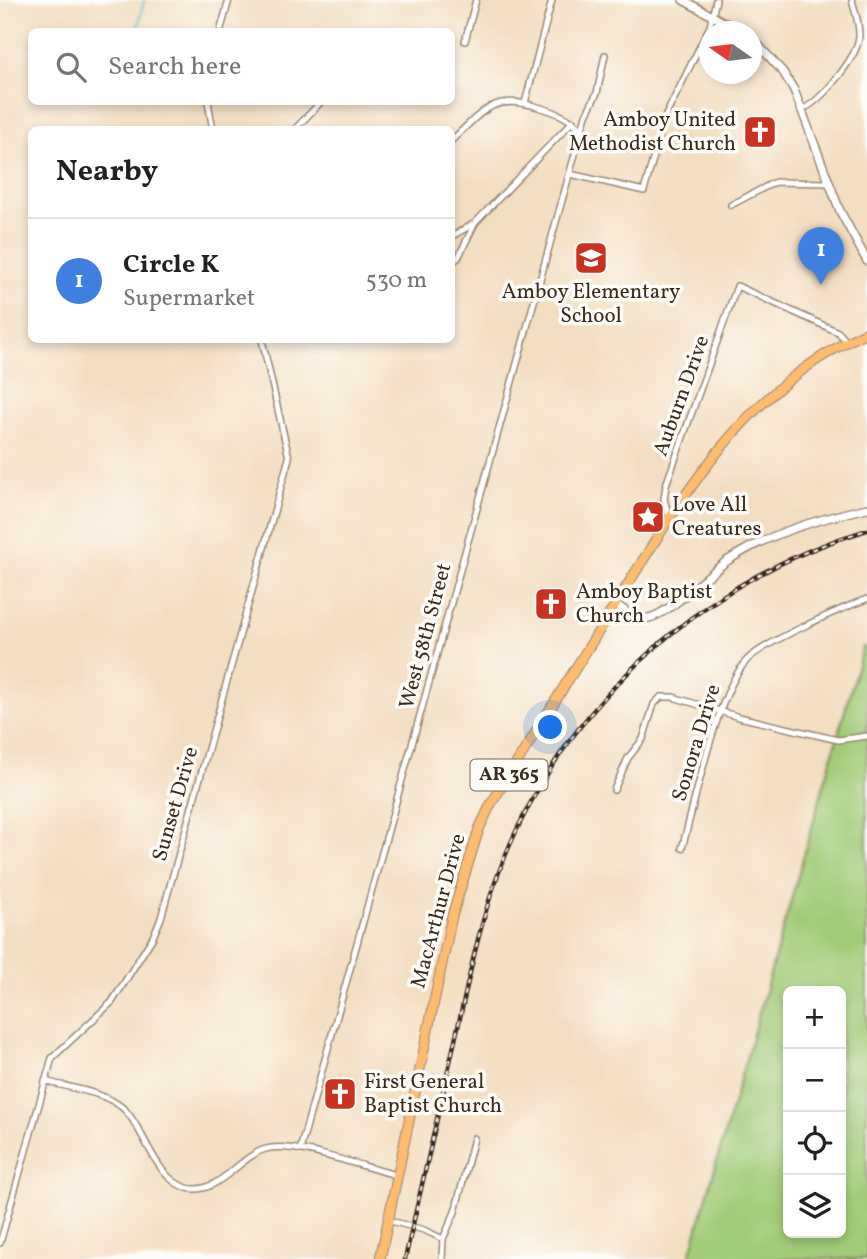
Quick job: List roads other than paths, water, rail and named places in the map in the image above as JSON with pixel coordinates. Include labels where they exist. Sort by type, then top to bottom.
[{"type":"main road","name":"MacArthur Drive","points":[[380,1259],[443,952],[479,829],[496,796],[669,517],[710,458],[743,421],[797,374],[867,332]]},
{"type":"street","points":[[221,28],[229,0]]},
{"type":"street","points":[[465,41],[476,0]]},
{"type":"street","points":[[525,103],[552,0]]},
{"type":"street","points":[[683,0],[724,21]]},
{"type":"street","points":[[570,174],[644,191],[671,102],[713,14],[716,0]]},
{"type":"street","points":[[803,109],[816,101],[856,50],[860,34],[852,0]]},
{"type":"street","points":[[762,50],[783,72],[803,109],[847,227],[867,261]]},
{"type":"street","name":"West 58th Street","points":[[300,1150],[582,130],[597,93],[605,55]]},
{"type":"street","points":[[455,137],[487,107],[506,100],[558,113],[573,121],[582,130]]},
{"type":"street","points":[[209,105],[212,126]]},
{"type":"street","points":[[298,126],[318,105]]},
{"type":"street","points":[[455,234],[475,223],[573,121]]},
{"type":"street","points":[[731,205],[775,182],[829,183]]},
{"type":"street","points":[[455,260],[475,223]]},
{"type":"street","name":"Auburn Drive","points":[[669,517],[664,499],[666,485],[737,286],[838,332],[847,342]]},
{"type":"street","name":"Sunset Drive","points":[[0,1242],[55,1051],[112,1002],[161,918],[289,458],[263,343]]},
{"type":"street","points":[[615,604],[635,616],[652,617],[727,561],[759,543],[807,524],[867,508]]},
{"type":"street","name":"Sonora Drive","points":[[682,848],[730,686],[750,657],[867,599]]},
{"type":"street","points":[[614,790],[628,758],[643,739],[654,704],[660,697],[673,697],[721,712],[838,740],[867,736]]},
{"type":"street","points":[[45,1080],[116,1103],[132,1119],[171,1178],[189,1188],[211,1185],[247,1157],[267,1148],[300,1150],[396,1175]]},
{"type":"street","points":[[442,1259],[443,1239],[455,1212],[474,1138]]},
{"type":"street","points":[[387,1220],[424,1230],[443,1239]]},
{"type":"waterway","points":[[138,28],[144,0]]},
{"type":"railway","points":[[405,1259],[488,904],[502,864],[529,806],[562,751],[602,701],[646,655],[696,615],[749,580],[807,552],[867,530]]},
{"type":"place","name":"Amboy United Methodist Church","points":[[760,132]]},
{"type":"place","name":"Amboy Elementary School","points":[[591,258]]},
{"type":"place","name":"Circle K","points":[[821,285]]},
{"type":"place","name":"Love All Creatures","points":[[648,517]]},
{"type":"place","name":"Amboy Baptist Church","points":[[551,604]]},
{"type":"place","name":"First General Baptist Church","points":[[340,1094]]}]
